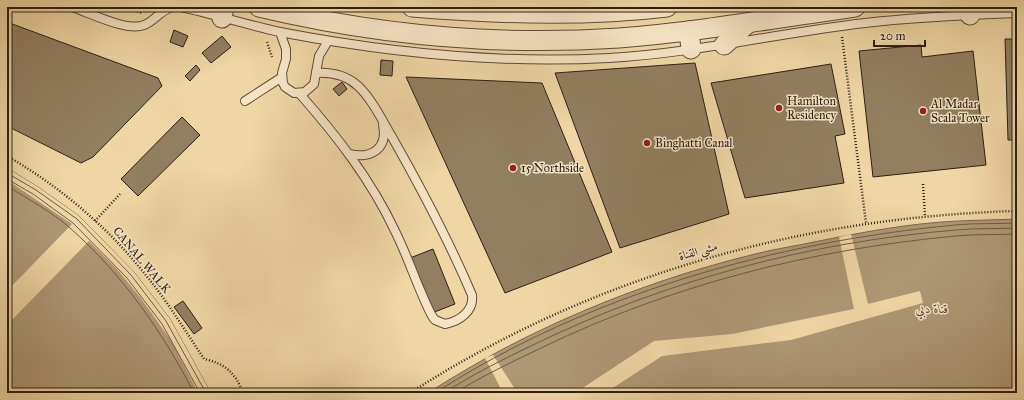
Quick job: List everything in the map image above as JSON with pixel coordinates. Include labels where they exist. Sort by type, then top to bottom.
[{"type":"street","points":[[259,7],[353,26],[459,37],[573,40],[618,38],[689,31],[855,7]]},
{"type":"street","points":[[412,7],[478,11],[570,13],[624,11],[667,7]]},
{"type":"street","points":[[724,44],[748,23]]},
{"type":"street","points":[[689,31],[691,49]]},
{"type":"lane","points":[[72,7],[123,25],[137,27],[144,25],[160,12],[173,7]]},
{"type":"lane","points":[[181,7],[223,13],[280,32],[328,41],[409,52],[496,59],[610,58],[691,49],[840,27],[970,11],[1017,13]]},
{"type":"lane","points":[[280,32],[286,49],[286,59],[282,78],[285,87],[294,93],[299,94],[350,154],[366,178],[395,231],[432,316],[435,320],[445,324],[463,316],[471,307],[472,295],[429,204],[383,121],[365,94],[352,81],[334,73],[316,73]]},
{"type":"lane","points":[[299,94],[310,89],[314,84],[319,56],[328,41]]},
{"type":"lane","points":[[244,101],[282,78]]},
{"type":"lane","points":[[350,154],[361,156],[373,153],[382,145],[385,133],[383,121]]},
{"type":"path","points":[[840,27],[866,223]]},
{"type":"path","name":"CANAL WALK","points":[[7,156],[61,192],[119,244],[149,279],[204,359],[213,361],[229,370],[236,377],[243,393]]},
{"type":"path","points":[[923,184],[925,216]]},
{"type":"path","points":[[95,221],[120,194]]},
{"type":"path","name":"مشي القناة","points":[[410,393],[472,355],[551,315],[633,281],[722,253],[818,231],[866,223],[925,216],[1017,211]]},
{"type":"water","points":[[7,168],[38,187],[79,216],[134,272],[170,319],[211,393],[7,393]]},
{"type":"water","name":"قناة دبي","points":[[1017,219],[1017,393],[428,393],[465,370],[543,329],[625,294],[709,266],[768,251],[888,228],[940,222]]},
{"type":"pier","points":[[7,168],[38,187],[79,216],[134,272],[170,319],[211,393],[198,393],[172,342],[140,297],[116,268],[89,241],[7,325],[7,291],[72,224],[7,180]]},
{"type":"pier","points":[[851,234],[868,304],[920,291],[923,303],[791,340],[662,356],[605,393],[575,393],[654,341],[732,334],[854,309],[839,237]]},
{"type":"pier","points":[[493,355],[517,393],[503,393],[485,358]]},
{"type":"building","points":[[7,22],[158,78],[162,86],[93,157],[81,163],[7,126]]},
{"type":"building","points":[[174,30],[188,36],[183,47],[170,42]]},
{"type":"building","points":[[222,36],[231,47],[211,63],[202,53]]},
{"type":"building","points":[[1005,39],[1017,39],[1017,140],[1008,140]]},
{"type":"building","name":"Al Madar Scala Tower","points":[[921,45],[922,57],[973,51],[986,165],[873,177],[859,51]]},
{"type":"building","points":[[381,60],[393,61],[392,76],[380,75]]},
{"type":"building","name":"Binghatti Canal","points":[[695,63],[729,214],[620,248],[555,73]]},
{"type":"building","name":"Hamilton Residency","points":[[831,64],[845,134],[835,136],[844,183],[745,198],[711,83]]},
{"type":"building","points":[[196,65],[200,70],[190,81],[185,76]]},
{"type":"building","name":"15 Northside","points":[[406,77],[542,83],[612,252],[505,293]]},
{"type":"building","points":[[342,82],[347,89],[339,96],[333,89]]},
{"type":"building","points":[[182,117],[200,135],[138,196],[121,179]]},
{"type":"building","points":[[433,249],[455,304],[432,313],[410,258]]},
{"type":"building","points":[[183,301],[202,328],[194,334],[174,307]]},
{"type":"place","name":"Hamilton Residency","points":[[779,108]]},
{"type":"place","name":"Al Madar Scala Tower","points":[[923,111]]},
{"type":"place","name":"Binghatti Canal","points":[[647,143]]},
{"type":"place","name":"15 Northside","points":[[513,168]]}]
